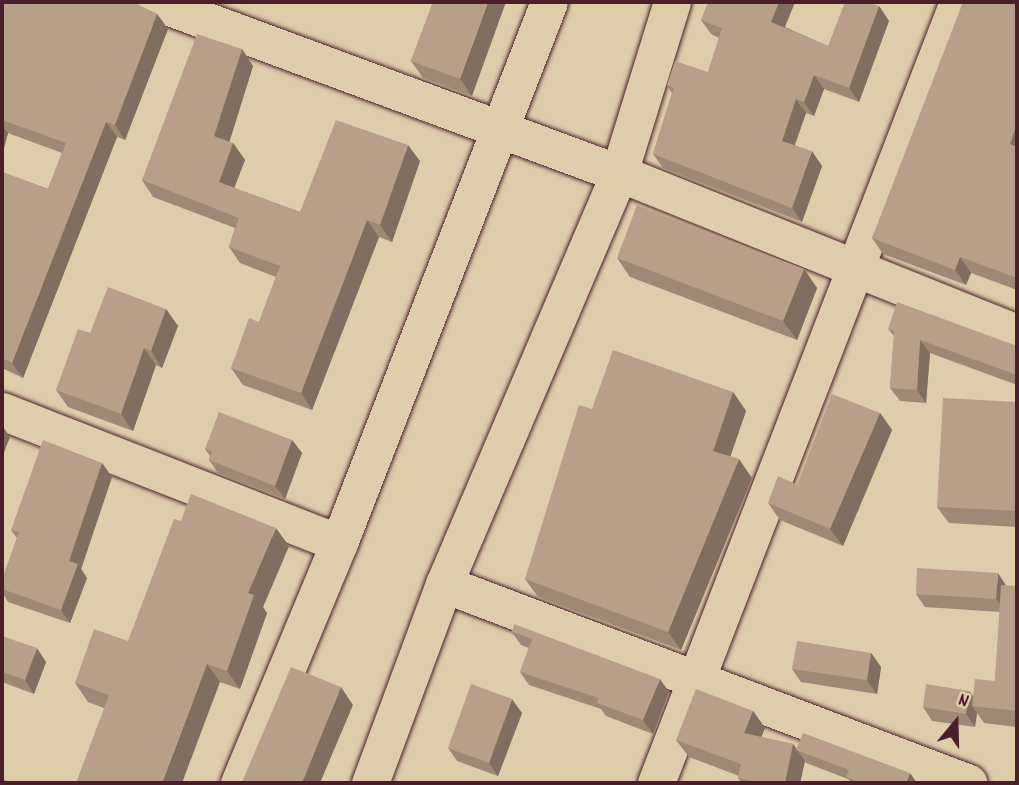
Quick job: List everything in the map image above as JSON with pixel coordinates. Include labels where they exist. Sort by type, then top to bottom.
[{"type":"street","points":[[156,2],[620,173],[857,272],[1017,333]]},
{"type":"street","points":[[239,783],[339,543],[498,127],[550,2]]},
{"type":"street","points":[[370,783],[444,584],[620,173],[672,2]]},
{"type":"street","points":[[656,783],[857,272],[958,2]]},
{"type":"street","points":[[2,411],[339,543]]},
{"type":"street","points":[[444,584],[970,783]]},
{"type":"building","points":[[2,2],[132,2],[157,14],[115,125],[106,122],[12,363],[2,358],[2,172],[48,189],[66,143],[2,120]]},
{"type":"building","points":[[433,2],[488,2],[460,79],[411,61]]},
{"type":"building","points":[[708,2],[779,2],[771,22],[828,46],[845,2],[867,2],[879,6],[849,88],[814,75],[804,102],[796,99],[782,141],[812,151],[792,208],[653,154],[674,88],[667,85],[675,61],[708,72],[722,28],[701,20]]},
{"type":"building","points":[[963,2],[1017,2],[1017,124],[1010,144],[1017,147],[1017,278],[960,257],[955,270],[872,238]]},
{"type":"building","points":[[197,34],[242,49],[214,136],[233,143],[219,182],[300,212],[336,120],[408,145],[380,225],[367,220],[301,393],[231,368],[249,318],[259,322],[280,266],[229,247],[239,218],[142,180]]},
{"type":"building","points":[[637,205],[804,269],[783,321],[617,258]]},
{"type":"building","points":[[108,287],[166,309],[151,351],[144,348],[121,414],[56,390],[78,329],[90,333]]},
{"type":"building","points":[[897,302],[1017,346],[1017,375],[920,340],[917,390],[890,388],[894,331],[888,329]]},
{"type":"building","points":[[613,350],[733,392],[713,451],[739,459],[668,632],[525,579],[579,405],[592,409]]},
{"type":"building","points":[[832,394],[880,413],[830,529],[768,503],[778,476],[797,485]]},
{"type":"building","points":[[943,398],[1017,402],[1017,511],[937,507]]},
{"type":"building","points":[[219,412],[292,440],[275,486],[209,460],[212,451],[205,449]]},
{"type":"building","points":[[43,440],[102,463],[69,561],[78,564],[61,610],[2,589],[2,580],[19,532],[11,530]]},
{"type":"building","points":[[191,494],[276,528],[248,593],[254,595],[227,671],[207,664],[162,783],[76,783],[109,695],[75,683],[94,629],[128,641],[174,519],[181,521]]},
{"type":"building","points":[[917,568],[998,573],[996,599],[916,594]]},
{"type":"building","points":[[1001,585],[1017,586],[1017,711],[972,706],[975,679],[995,681]]},
{"type":"building","points":[[514,624],[660,679],[643,720],[597,703],[599,698],[520,672],[532,639],[512,632]]},
{"type":"building","points":[[2,636],[37,648],[25,680],[2,672]]},
{"type":"building","points":[[797,641],[871,653],[867,680],[792,669]]},
{"type":"building","points":[[291,667],[341,687],[302,783],[242,782]]},
{"type":"building","points":[[471,684],[512,699],[489,763],[448,748]]},
{"type":"building","points":[[926,684],[969,691],[966,714],[923,707]]},
{"type":"building","points":[[696,689],[753,711],[744,733],[793,744],[785,783],[762,783],[738,778],[741,764],[676,740]]},
{"type":"building","points":[[803,733],[910,773],[906,783],[862,783],[846,777],[849,770],[796,750]]}]
